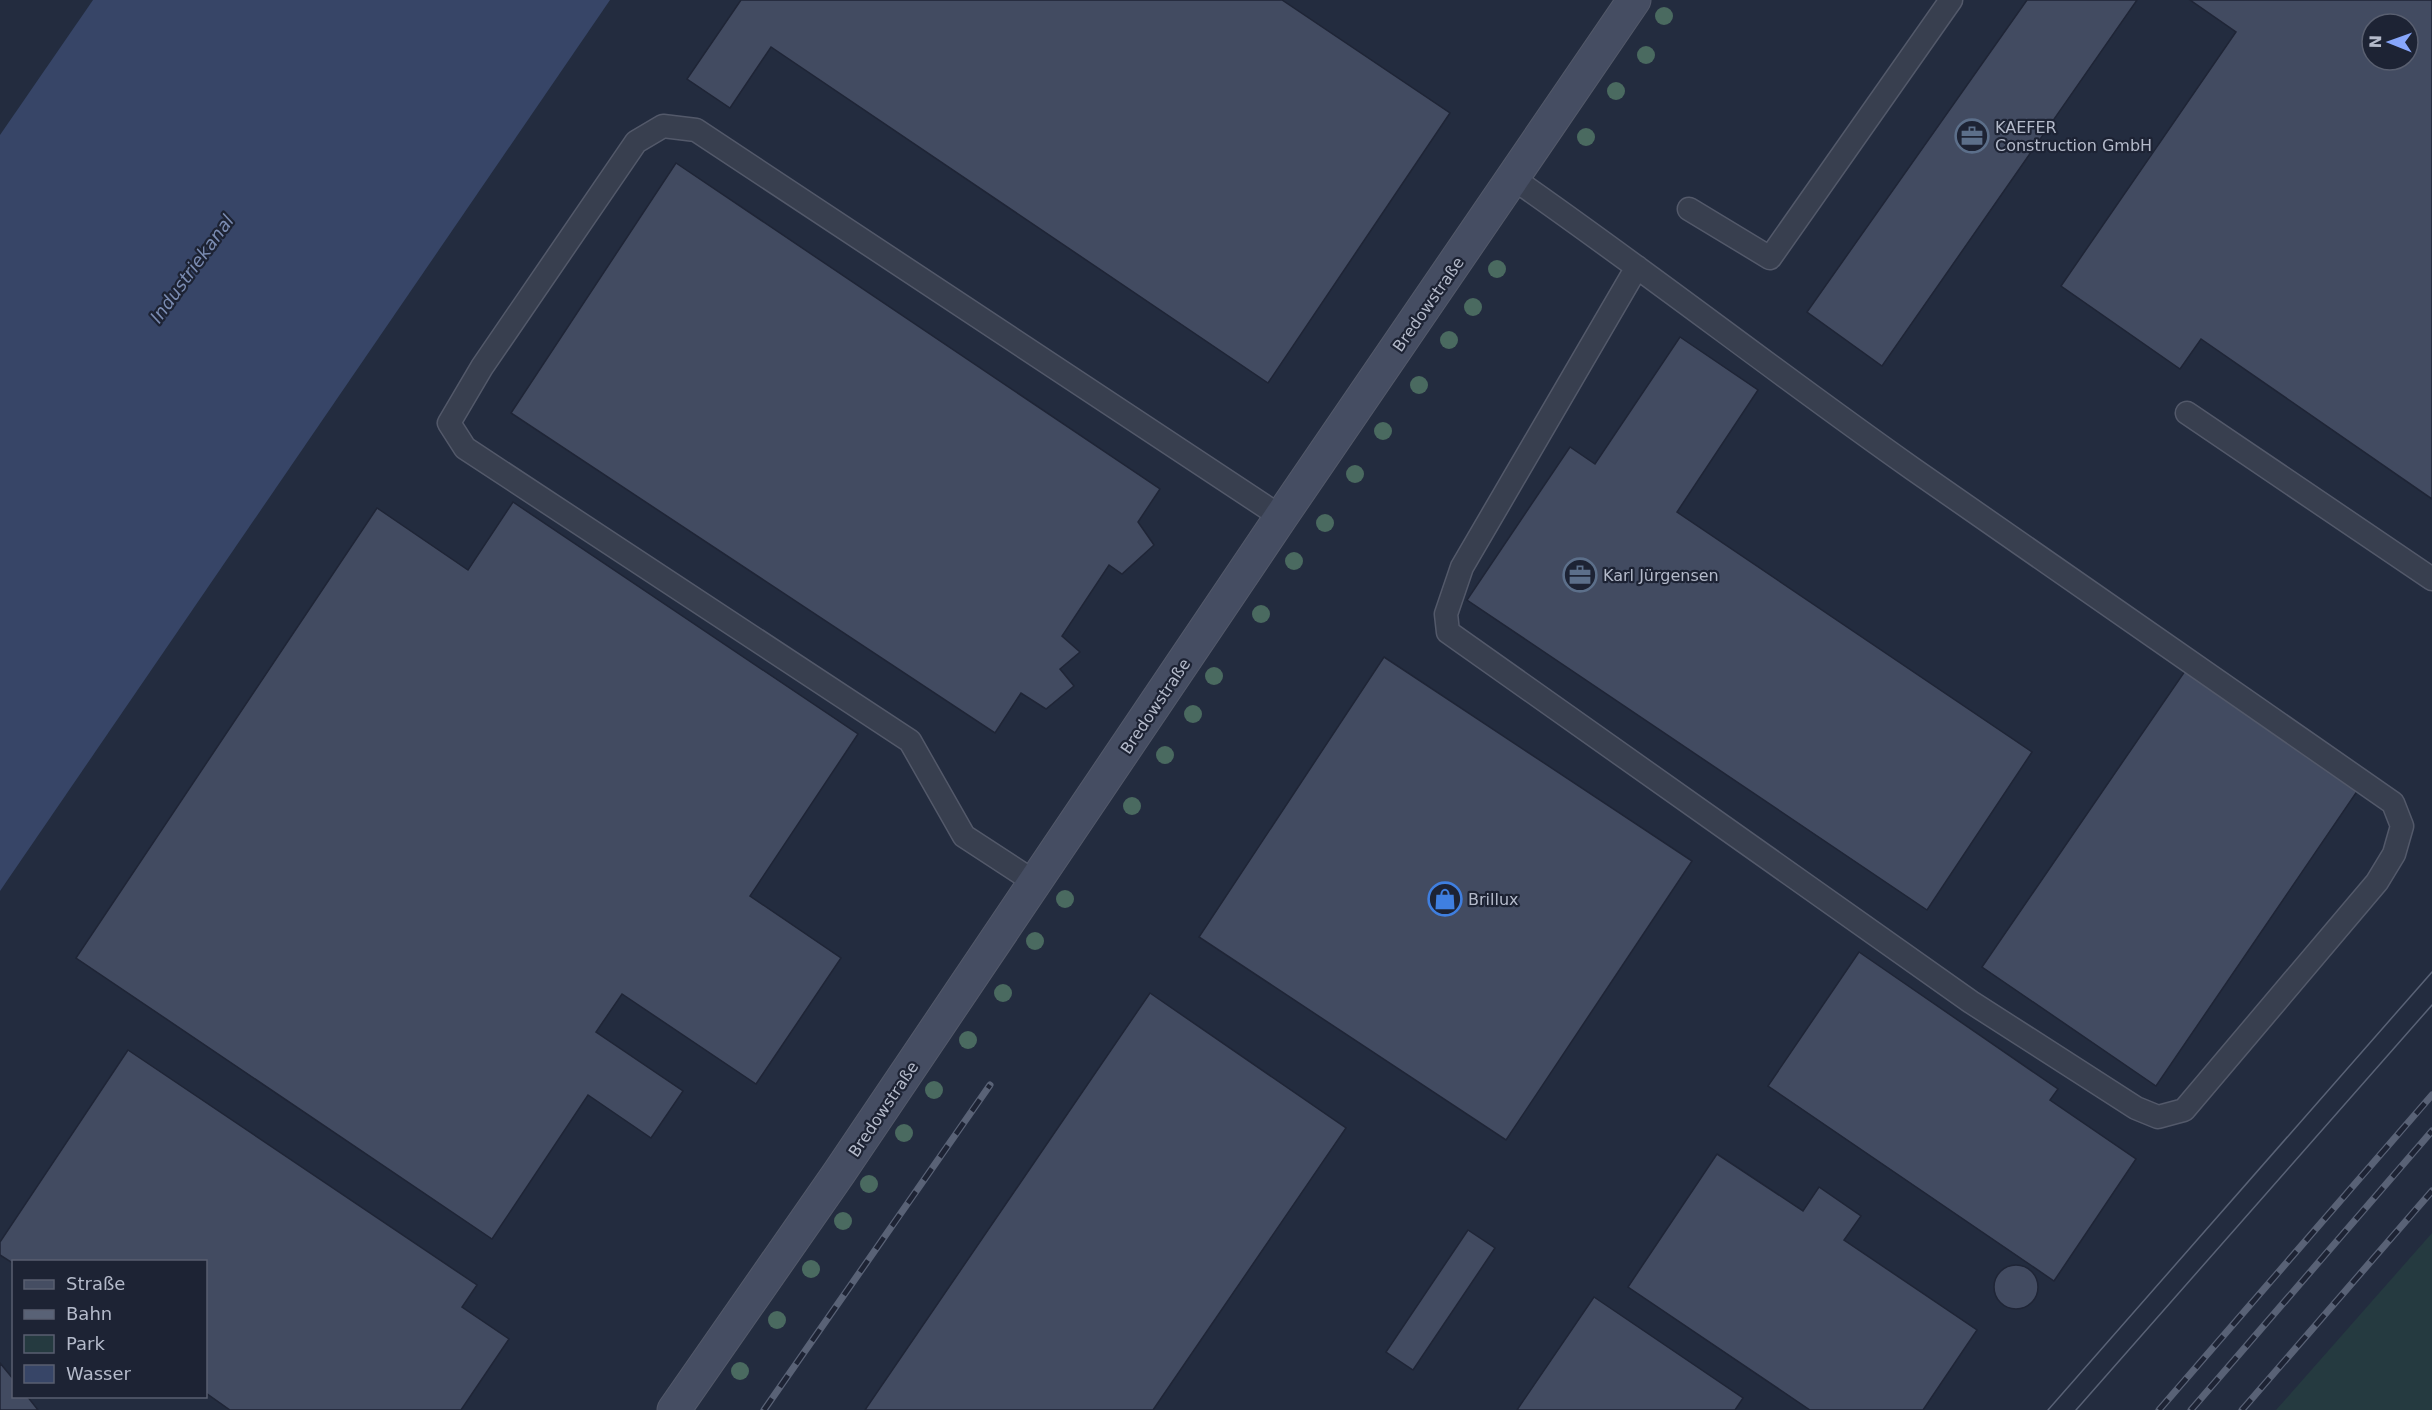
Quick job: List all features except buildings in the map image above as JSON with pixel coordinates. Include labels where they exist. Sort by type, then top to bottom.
[{"type":"street","name":"Bredowstraße","points":[[674,1410],[839,1173],[1281,517],[1514,179],[1634,0]]},
{"type":"lane","points":[[1689,209],[1770,258],[1951,0]]},
{"type":"lane","points":[[1036,883],[964,836],[910,741],[465,448],[449,423],[482,367],[636,142],[663,126],[696,129],[1281,517]]},
{"type":"lane","points":[[1514,179],[1637,267],[1912,468],[2392,803],[2403,826],[2394,854],[2377,882],[2184,1110],[2158,1116],[2136,1108],[1981,1008],[1448,632],[1446,614],[1462,567],[1637,267]]},
{"type":"lane","points":[[2187,412],[2432,579]]},
{"type":"green space","points":[[2432,1233],[2432,1410],[2276,1410]]},
{"type":"water","name":"Industriekanal","points":[[93,0],[610,0],[0,891],[0,135]]},
{"type":"tram line","points":[[2048,1410],[2432,972]]},
{"type":"tram line","points":[[2076,1410],[2432,1005]]},
{"type":"railway","points":[[764,1410],[990,1085]]},
{"type":"railway","points":[[2159,1410],[2432,1095]]},
{"type":"railway","points":[[2191,1410],[2432,1131]]},
{"type":"railway","points":[[2242,1410],[2432,1191]]},
{"type":"place","name":"KAEFER Construction GmbH","points":[[1972,136]]},
{"type":"place","name":"Karl Jürgensen","points":[[1580,575]]},
{"type":"place","name":"Brillux","points":[[1445,899]]}]
